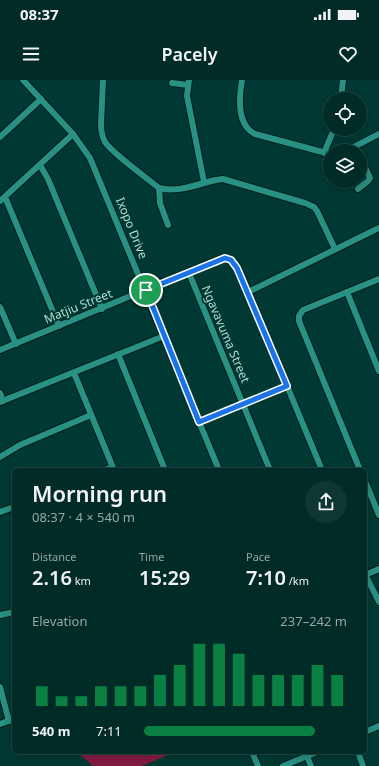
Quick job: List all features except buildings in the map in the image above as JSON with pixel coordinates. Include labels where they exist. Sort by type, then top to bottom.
[{"type":"street","name":"Ixopo Drive","points":[[23,80],[73,134],[87,152],[94,165],[218,468]]},
{"type":"street","points":[[103,80],[101,124],[103,136],[106,142],[115,152],[159,188],[174,190],[204,182],[223,179],[309,204],[317,211],[335,248]]},
{"type":"street","points":[[242,80],[240,92],[241,104],[244,122],[248,129],[255,134],[323,153]]},
{"type":"street","points":[[342,92],[343,80]]},
{"type":"street","points":[[172,83],[189,82],[188,102],[204,182]]},
{"type":"street","points":[[0,137],[41,99]]},
{"type":"street","points":[[60,326],[3,199],[73,134]]},
{"type":"street","points":[[364,144],[379,134]]},
{"type":"street","points":[[40,164],[48,179],[102,308]]},
{"type":"street","points":[[367,171],[370,178],[367,182]]},
{"type":"street","points":[[159,188],[160,204],[168,225]]},
{"type":"street","points":[[321,468],[248,292],[335,248],[379,228]]},
{"type":"street","name":"Matjiu Street","points":[[0,350],[220,259],[225,258],[231,260],[236,265],[248,292]]},
{"type":"street","name":"Ngavavuma Street","points":[[189,273],[269,468]]},
{"type":"street","points":[[359,468],[298,316],[303,310],[379,279]]},
{"type":"street","points":[[346,292],[379,372]]},
{"type":"street","points":[[0,307],[16,344]]},
{"type":"street","points":[[0,393],[2,402],[164,336]]},
{"type":"street","points":[[118,354],[164,468]]},
{"type":"street","points":[[74,373],[113,468]]},
{"type":"street","points":[[199,422],[287,386]]},
{"type":"street","points":[[0,457],[20,445],[91,414]]},
{"type":"street","points":[[367,486],[379,515]]},
{"type":"street","points":[[0,512],[12,508]]},
{"type":"street","points":[[367,573],[379,569]]},
{"type":"street","points":[[367,578],[379,602]]},
{"type":"street","points":[[0,615],[12,612]]},
{"type":"street","points":[[0,687],[11,720],[0,724]]},
{"type":"street","points":[[367,731],[379,726]]},
{"type":"street","points":[[253,754],[258,766]]},
{"type":"street","points":[[283,766],[312,754]]},
{"type":"street","points":[[359,754],[363,766]]},
{"type":"street","points":[[307,756],[311,766]]},
{"type":"shaded area","points":[[79,754],[170,754],[142,766],[93,766]]},
{"type":"route","points":[[225,258],[231,260],[236,265],[248,292],[287,386],[199,422],[146,290],[220,259],[225,258]]}]
